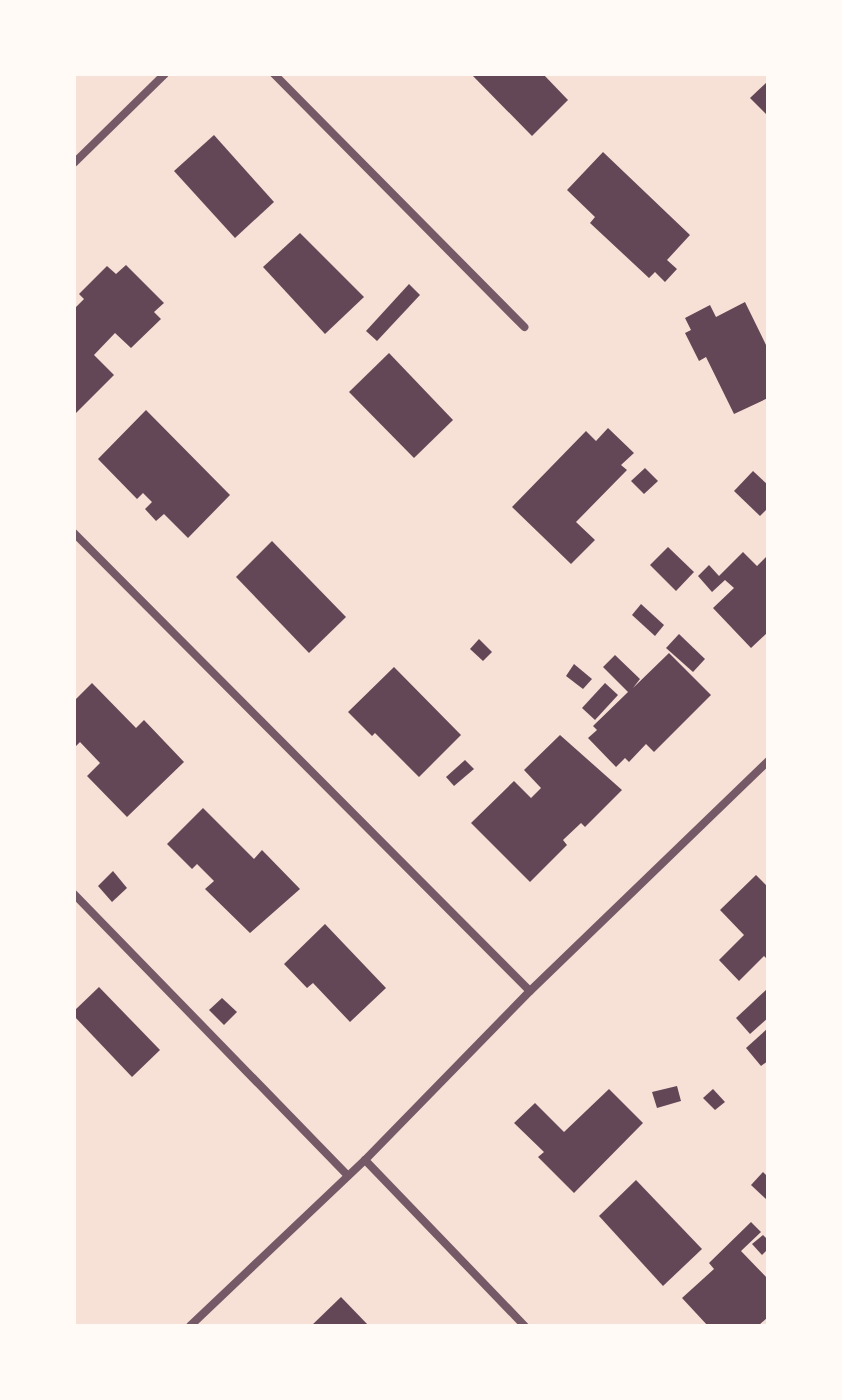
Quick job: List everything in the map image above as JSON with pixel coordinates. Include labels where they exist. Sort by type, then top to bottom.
[{"type":"street","points":[[74,163],[165,74]]},
{"type":"street","points":[[274,74],[524,327]]},
{"type":"street","points":[[74,533],[530,991]]},
{"type":"street","points":[[190,1326],[365,1160],[530,991],[768,761]]},
{"type":"street","points":[[74,894],[348,1176]]},
{"type":"street","points":[[365,1160],[525,1326]]},
{"type":"building","points":[[471,74],[543,74],[568,100],[532,136]]},
{"type":"building","points":[[768,81],[768,116],[750,98]]},
{"type":"building","points":[[214,135],[274,202],[235,238],[174,171]]},
{"type":"building","points":[[603,152],[690,235],[667,260],[677,269],[665,282],[655,272],[649,278],[590,223],[595,217],[567,190]]},
{"type":"building","points":[[300,233],[364,297],[325,334],[263,267]]},
{"type":"building","points":[[126,265],[164,303],[154,312],[161,319],[131,348],[115,333],[94,355],[114,375],[76,413],[74,309],[84,299],[79,294],[107,266],[116,274]]},
{"type":"building","points":[[409,284],[420,295],[377,341],[366,331]]},
{"type":"building","points":[[745,302],[768,349],[768,398],[734,414],[706,357],[699,361],[685,333],[691,330],[685,318],[710,305],[716,317]]},
{"type":"building","points":[[389,353],[453,420],[414,458],[349,392]]},
{"type":"building","points":[[146,410],[230,495],[188,538],[164,514],[156,521],[145,509],[152,502],[143,493],[137,499],[98,459]]},
{"type":"building","points":[[608,428],[634,453],[621,465],[627,470],[576,522],[595,540],[571,564],[512,507],[586,431],[596,441]]},
{"type":"building","points":[[645,468],[658,481],[644,494],[631,481]]},
{"type":"building","points":[[753,471],[768,485],[768,508],[760,516],[734,491]]},
{"type":"building","points":[[272,541],[346,617],[309,653],[236,577]]},
{"type":"building","points":[[668,547],[694,572],[676,591],[650,565]]},
{"type":"building","points":[[743,552],[757,566],[768,555],[768,632],[751,648],[713,608],[734,588],[725,580],[712,592],[698,576],[709,565],[719,576]]},
{"type":"building","points":[[641,604],[664,625],[655,636],[632,615]]},
{"type":"building","points":[[679,634],[705,659],[693,672],[666,648]]},
{"type":"building","points":[[479,639],[492,652],[483,661],[470,649]]},
{"type":"building","points":[[669,653],[711,695],[654,752],[646,744],[629,762],[625,758],[616,767],[588,738],[597,730],[593,726],[628,692],[603,667],[615,655],[640,679],[633,688]]},
{"type":"building","points":[[574,664],[592,679],[583,689],[566,676]]},
{"type":"building","points":[[394,667],[461,735],[419,777],[375,733],[372,736],[348,712]]},
{"type":"building","points":[[92,683],[136,728],[144,720],[184,762],[127,817],[87,776],[100,763],[80,742],[74,748],[74,701]]},
{"type":"building","points":[[605,683],[618,695],[595,720],[582,708]]},
{"type":"building","points":[[560,735],[622,790],[585,827],[581,823],[563,840],[567,845],[530,882],[471,823],[514,781],[531,798],[541,788],[524,770]]},
{"type":"building","points":[[465,760],[474,769],[454,786],[446,777]]},
{"type":"building","points":[[203,808],[254,859],[262,850],[300,889],[250,933],[205,889],[214,881],[197,864],[192,869],[167,844]]},
{"type":"building","points":[[113,871],[127,888],[112,902],[98,886]]},
{"type":"building","points":[[756,875],[768,887],[768,960],[764,956],[739,981],[719,960],[744,935],[720,910]]},
{"type":"building","points":[[325,924],[386,988],[350,1022],[313,983],[307,988],[284,964]]},
{"type":"building","points":[[99,987],[160,1050],[132,1077],[74,1016],[74,1011]]},
{"type":"building","points":[[768,988],[768,1018],[750,1034],[736,1018]]},
{"type":"building","points":[[222,998],[237,1012],[224,1025],[209,1010]]},
{"type":"building","points":[[768,1028],[768,1061],[761,1066],[746,1048]]},
{"type":"building","points":[[677,1086],[681,1101],[657,1108],[652,1092]]},
{"type":"building","points":[[609,1089],[643,1123],[574,1193],[538,1157],[544,1152],[514,1123],[535,1103],[564,1132]]},
{"type":"building","points":[[713,1089],[725,1102],[715,1110],[703,1098]]},
{"type":"building","points":[[763,1172],[768,1177],[768,1201],[751,1185]]},
{"type":"building","points":[[636,1180],[702,1249],[663,1286],[599,1216]]},
{"type":"building","points":[[751,1222],[761,1232],[741,1251],[768,1279],[768,1317],[758,1326],[708,1326],[682,1298],[714,1269],[709,1263]]},
{"type":"building","points":[[763,1235],[768,1240],[768,1249],[762,1255],[752,1244]]},
{"type":"building","points":[[341,1297],[369,1326],[311,1326]]}]
